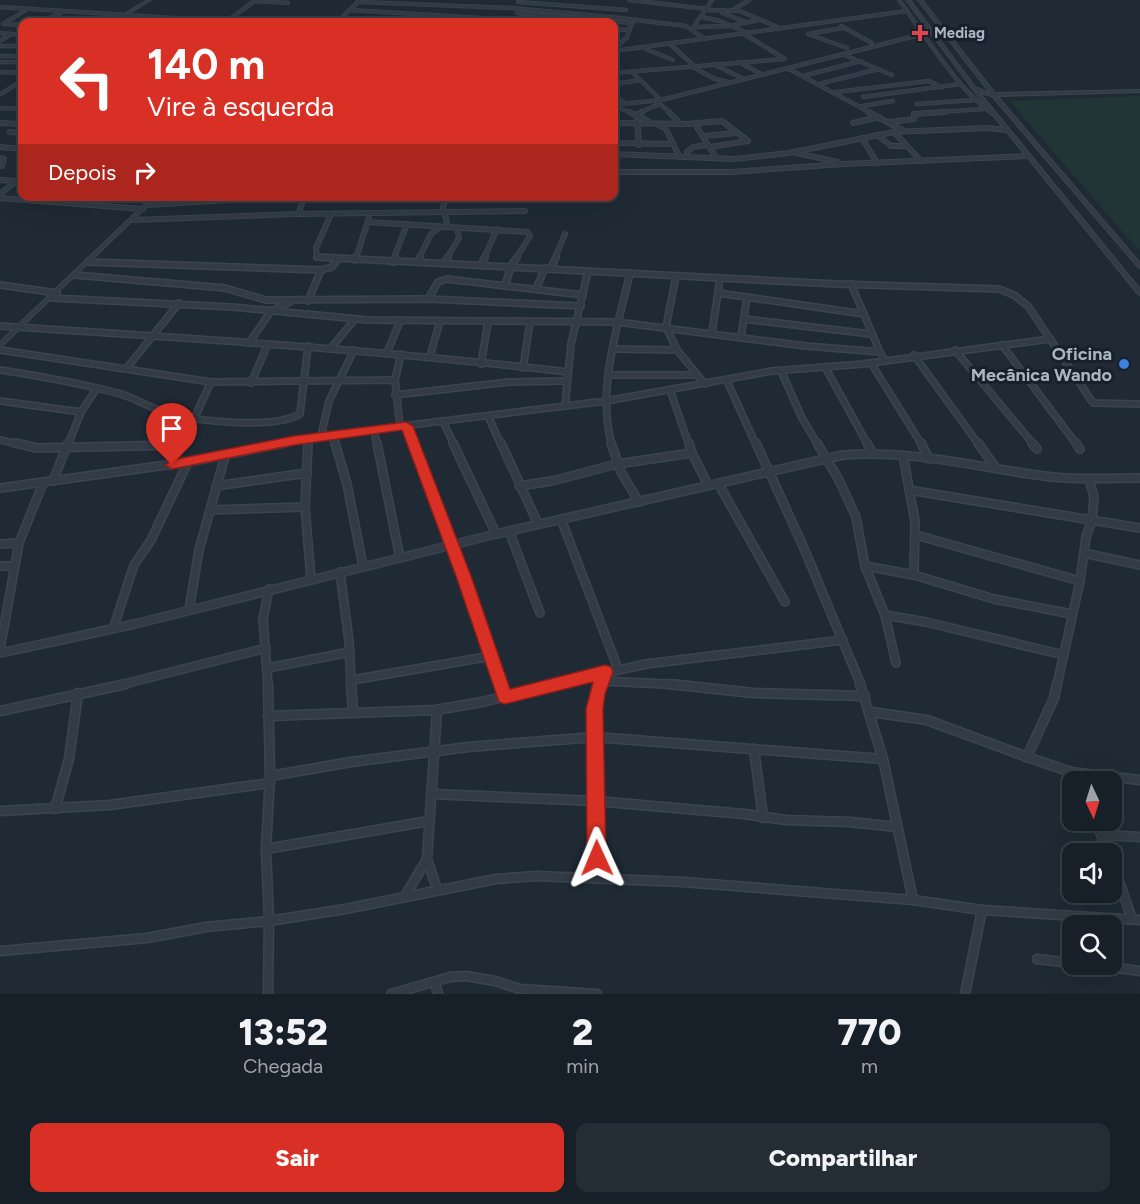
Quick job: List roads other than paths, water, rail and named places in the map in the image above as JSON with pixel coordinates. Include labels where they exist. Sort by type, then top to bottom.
[{"type":"street","points":[[120,18],[149,0]]},
{"type":"street","points":[[231,18],[255,0],[288,3]]},
{"type":"street","points":[[404,4],[409,0]]},
{"type":"street","points":[[429,6],[433,0]]},
{"type":"street","points":[[618,47],[627,37],[626,10],[632,0],[655,1],[707,10],[744,12],[783,28]]},
{"type":"street","points":[[673,4],[679,0]]},
{"type":"street","points":[[693,28],[712,0]]},
{"type":"street","points":[[731,11],[749,0]]},
{"type":"street","points":[[899,0],[961,84],[975,100],[984,104]]},
{"type":"street","points":[[908,0],[984,104],[1140,293]]},
{"type":"street","points":[[920,0],[985,83],[990,93],[1140,266]]},
{"type":"street","points":[[341,18],[359,1],[512,8],[575,14],[591,18]]},
{"type":"street","points":[[504,8],[501,6],[505,1]]},
{"type":"street","points":[[512,8],[519,1],[626,10]]},
{"type":"street","points":[[351,9],[379,3]]},
{"type":"street","points":[[510,18],[532,3]]},
{"type":"street","points":[[556,12],[562,5]]},
{"type":"street","points":[[0,7],[158,18]]},
{"type":"street","points":[[517,13],[572,18],[581,7]]},
{"type":"street","points":[[18,25],[3,24],[27,9]]},
{"type":"street","points":[[351,9],[484,18]]},
{"type":"street","points":[[719,11],[750,23]]},
{"type":"street","points":[[618,50],[907,11]]},
{"type":"street","points":[[50,18],[64,12]]},
{"type":"street","points":[[70,18],[79,13]]},
{"type":"street","points":[[513,16],[517,18]]},
{"type":"street","points":[[618,73],[711,63],[785,59],[746,34],[720,21],[701,16]]},
{"type":"street","points":[[618,21],[639,20],[693,28],[730,26],[759,20]]},
{"type":"street","points":[[618,21],[639,20]]},
{"type":"street","points":[[832,22],[872,43]]},
{"type":"street","points":[[693,28],[705,39]]},
{"type":"street","points":[[843,28],[808,34],[847,48]]},
{"type":"street","points":[[618,29],[628,30]]},
{"type":"street","points":[[817,32],[838,45]]},
{"type":"street","points":[[618,105],[659,102],[931,32]]},
{"type":"street","points":[[0,33],[18,35]]},
{"type":"street","points":[[1,41],[11,34]]},
{"type":"street","points":[[1,41],[13,46]]},
{"type":"street","points":[[670,44],[692,65],[715,79],[732,82]]},
{"type":"street","points":[[0,46],[18,46]]},
{"type":"street","points":[[641,48],[673,60]]},
{"type":"street","points":[[842,54],[892,75]]},
{"type":"street","points":[[0,56],[18,56]]},
{"type":"street","points":[[738,61],[763,75]]},
{"type":"street","points":[[803,76],[861,61]]},
{"type":"street","points":[[0,62],[18,62]]},
{"type":"street","points":[[711,63],[745,79]]},
{"type":"street","points":[[788,69],[835,92],[904,131]]},
{"type":"street","points":[[819,84],[879,69]]},
{"type":"street","points":[[0,72],[18,73]]},
{"type":"street","points":[[632,72],[681,124]]},
{"type":"street","points":[[618,83],[640,80]]},
{"type":"street","points":[[835,92],[929,81],[941,87]]},
{"type":"street","points":[[969,82],[985,83],[996,90],[1012,93]]},
{"type":"street","points":[[0,95],[18,84]]},
{"type":"street","points":[[863,97],[961,84]]},
{"type":"street","points":[[973,87],[990,93]]},
{"type":"street","points":[[984,104],[982,95],[990,93],[1140,89]]},
{"type":"street","points":[[1000,103],[1002,97],[1012,93]]},
{"type":"street","points":[[618,98],[626,104]]},
{"type":"street","points":[[861,106],[893,100]]},
{"type":"street","points":[[917,104],[975,100]]},
{"type":"street","points":[[889,122],[914,119],[914,114],[992,101],[1000,103]]},
{"type":"street","points":[[635,114],[659,102]]},
{"type":"street","points":[[618,123],[627,120],[646,103]]},
{"type":"street","points":[[0,108],[18,109]]},
{"type":"street","points":[[618,108],[651,123]]},
{"type":"street","points":[[635,114],[639,145]]},
{"type":"street","points":[[853,123],[879,117]]},
{"type":"street","points":[[618,124],[663,125],[722,121],[747,142],[693,147],[687,152],[688,157]]},
{"type":"street","points":[[2,124],[18,124]]},
{"type":"street","points":[[695,124],[716,158]]},
{"type":"street","points":[[663,125],[679,156]]},
{"type":"street","points":[[618,153],[740,159],[789,153],[894,132],[982,128],[1007,130]]},
{"type":"street","points":[[10,132],[18,133]]},
{"type":"street","points":[[894,132],[921,162]]},
{"type":"street","points":[[703,136],[738,133]]},
{"type":"street","points":[[877,135],[892,146],[906,146]]},
{"type":"street","points":[[862,138],[877,163]]},
{"type":"street","points":[[618,145],[674,144]]},
{"type":"street","points":[[0,147],[18,149]]},
{"type":"street","points":[[704,158],[714,152]]},
{"type":"street","points":[[789,153],[812,155],[844,164]]},
{"type":"street","points":[[618,172],[730,172],[844,164],[1028,156]]},
{"type":"street","points":[[0,158],[4,159],[2,166]]},
{"type":"street","points":[[0,180],[17,181]]},
{"type":"street","points":[[0,196],[17,181]]},
{"type":"street","points":[[0,196],[18,197]]},
{"type":"street","points":[[66,201],[146,207],[225,201]]},
{"type":"street","points":[[0,345],[151,201]]},
{"type":"street","points":[[298,214],[303,201]]},
{"type":"street","points":[[445,201],[443,207],[448,227]]},
{"type":"street","points":[[429,213],[443,207]]},
{"type":"street","points":[[133,220],[370,212],[525,211]]},
{"type":"street","points":[[355,260],[370,212]]},
{"type":"street","points":[[331,214],[315,255],[321,258],[999,289],[1014,295],[1028,306],[1093,403],[1140,404]]},
{"type":"street","points":[[368,222],[530,233],[511,267],[505,286]]},
{"type":"street","points":[[393,262],[407,224]]},
{"type":"street","points":[[418,261],[431,234],[440,226]]},
{"type":"street","points":[[445,262],[459,238],[457,228]]},
{"type":"street","points":[[481,265],[497,229]]},
{"type":"street","points":[[536,289],[565,234]]},
{"type":"street","points":[[88,262],[321,270],[332,267],[338,259]]},
{"type":"street","points":[[308,301],[321,270]]},
{"type":"street","points":[[565,406],[575,322],[581,306],[588,270]]},
{"type":"street","points":[[630,273],[617,322],[606,400],[612,448],[617,464],[639,502]]},
{"type":"street","points":[[75,275],[217,287],[253,294],[265,299],[292,301],[428,299],[581,306]]},
{"type":"street","points":[[676,276],[666,327],[676,350],[705,384]]},
{"type":"street","points":[[712,333],[720,278]]},
{"type":"street","points":[[1127,278],[1140,281]]},
{"type":"street","points":[[1127,278],[1140,288]]},
{"type":"street","points":[[428,299],[438,282],[444,279],[583,296]]},
{"type":"street","points":[[851,284],[884,360]]},
{"type":"street","points":[[0,285],[54,295],[179,303],[355,319],[617,322],[880,352]]},
{"type":"street","points":[[718,293],[864,314]]},
{"type":"street","points":[[741,337],[747,297]]},
{"type":"street","points":[[249,343],[271,311],[292,301]]},
{"type":"street","points":[[126,369],[179,303]]},
{"type":"street","points":[[331,348],[355,319]]},
{"type":"street","points":[[744,319],[871,334]]},
{"type":"street","points":[[387,353],[400,321]]},
{"type":"street","points":[[430,356],[440,321]]},
{"type":"street","points":[[481,364],[488,322]]},
{"type":"street","points":[[523,368],[530,322]]},
{"type":"street","points":[[0,326],[64,328],[308,346],[430,356],[481,364],[568,372]]},
{"type":"street","points":[[0,488],[172,465],[321,436],[565,406],[781,371],[871,363],[914,355],[1050,339]]},
{"type":"street","points":[[251,383],[268,344]]},
{"type":"street","points":[[1002,345],[1042,399],[1066,426],[1080,449]]},
{"type":"street","points":[[0,370],[131,396],[162,411],[195,417],[257,422],[294,420],[301,410],[308,346]]},
{"type":"street","points":[[615,349],[676,350]]},
{"type":"street","points":[[0,350],[211,382],[395,380]]},
{"type":"street","points":[[321,436],[324,413],[354,350]]},
{"type":"street","points":[[955,350],[1037,449]]},
{"type":"street","points":[[401,354],[395,380],[395,395],[403,426],[452,545],[505,697]]},
{"type":"street","points":[[914,355],[996,468]]},
{"type":"street","points":[[871,363],[914,429],[929,459]]},
{"type":"street","points":[[825,367],[872,452]]},
{"type":"street","points":[[781,371],[794,402],[844,490],[856,517],[865,566],[885,615],[896,663]]},
{"type":"street","points":[[610,375],[696,375]]},
{"type":"street","points":[[395,395],[503,383],[567,381]]},
{"type":"street","points":[[727,381],[843,640],[871,712],[913,900]]},
{"type":"street","points":[[172,465],[211,382]]},
{"type":"street","points":[[53,481],[81,412],[97,388]]},
{"type":"street","points":[[670,390],[692,453],[708,485]]},
{"type":"street","points":[[0,401],[81,412]]},
{"type":"street","points":[[488,416],[538,524]]},
{"type":"street","points":[[443,421],[496,534]]},
{"type":"street","points":[[374,430],[400,558]]},
{"type":"street","points":[[332,435],[347,484],[363,566]]},
{"type":"street","points":[[308,438],[306,507],[311,579]]},
{"type":"street","points":[[0,440],[37,448],[182,445]]},
{"type":"street","points":[[43,483],[18,543],[4,606],[0,651],[113,629],[496,534],[825,459],[872,452],[1044,476],[1089,479],[1140,478]]},
{"type":"street","points":[[519,486],[617,464],[692,453]]},
{"type":"street","points":[[903,455],[916,535],[914,575]]},
{"type":"street","points":[[189,610],[195,558],[225,456]]},
{"type":"street","points":[[113,629],[134,565],[151,540],[188,462]]},
{"type":"street","points":[[216,486],[307,473]]},
{"type":"street","points":[[1027,757],[1054,698],[1064,655],[1080,581],[1086,537],[1092,520],[1094,497],[1089,479]]},
{"type":"street","points":[[718,483],[785,602]]},
{"type":"street","points":[[909,490],[1140,528]]},
{"type":"street","points":[[210,510],[306,507]]},
{"type":"street","points":[[561,519],[618,669]]},
{"type":"street","points":[[509,531],[540,612]]},
{"type":"street","points":[[916,535],[1080,581]]},
{"type":"street","points":[[0,543],[18,543]]},
{"type":"street","points":[[1084,553],[1140,565]]},
{"type":"street","points":[[0,566],[13,566]]},
{"type":"street","points":[[865,566],[914,575],[986,598],[1072,614]]},
{"type":"street","points":[[340,572],[350,652],[353,713]]},
{"type":"street","points":[[268,994],[269,921],[266,849],[270,780],[268,668],[264,609],[269,589]]},
{"type":"street","points":[[885,615],[926,622],[1064,655]]},
{"type":"street","points":[[268,716],[320,712],[437,710],[505,697],[618,669],[843,640]]},
{"type":"street","points":[[0,711],[118,686],[266,648]]},
{"type":"street","points":[[268,668],[350,652]]},
{"type":"street","points":[[352,680],[492,656]]},
{"type":"street","points":[[597,877],[595,700],[605,672]]},
{"type":"street","points":[[601,681],[677,684],[754,693],[865,696]]},
{"type":"street","points":[[55,809],[69,759],[78,693]]},
{"type":"street","points":[[437,710],[427,859],[437,889]]},
{"type":"street","points":[[871,712],[927,720],[1068,771]]},
{"type":"street","points":[[0,811],[110,805],[433,751],[538,740],[596,737],[883,759]]},
{"type":"street","points":[[754,749],[764,818]]},
{"type":"street","points":[[1122,778],[1140,780]]},
{"type":"street","points":[[431,794],[595,801],[764,818],[850,822],[897,827]]},
{"type":"street","points":[[266,849],[429,821]]},
{"type":"street","points":[[1100,831],[1105,843]]},
{"type":"street","points":[[1102,835],[1140,837]]},
{"type":"street","points":[[405,896],[427,859]]},
{"type":"street","points":[[0,951],[147,938],[206,927],[269,921],[345,909],[496,879],[536,876],[597,877],[913,900],[982,910],[1136,919],[1122,885]]},
{"type":"street","points":[[964,994],[982,910]]},
{"type":"street","points":[[1037,958],[1062,962]]},
{"type":"street","points":[[1122,969],[1140,971]]},
{"type":"street","points":[[391,994],[466,976],[495,981],[521,991],[597,994]]},
{"type":"street","points":[[435,982],[438,994]]},
{"type":"place","name":"Mediag","points":[[920,33]]},
{"type":"place","name":"Oficina Mecânica Wando","points":[[1124,364]]}]
